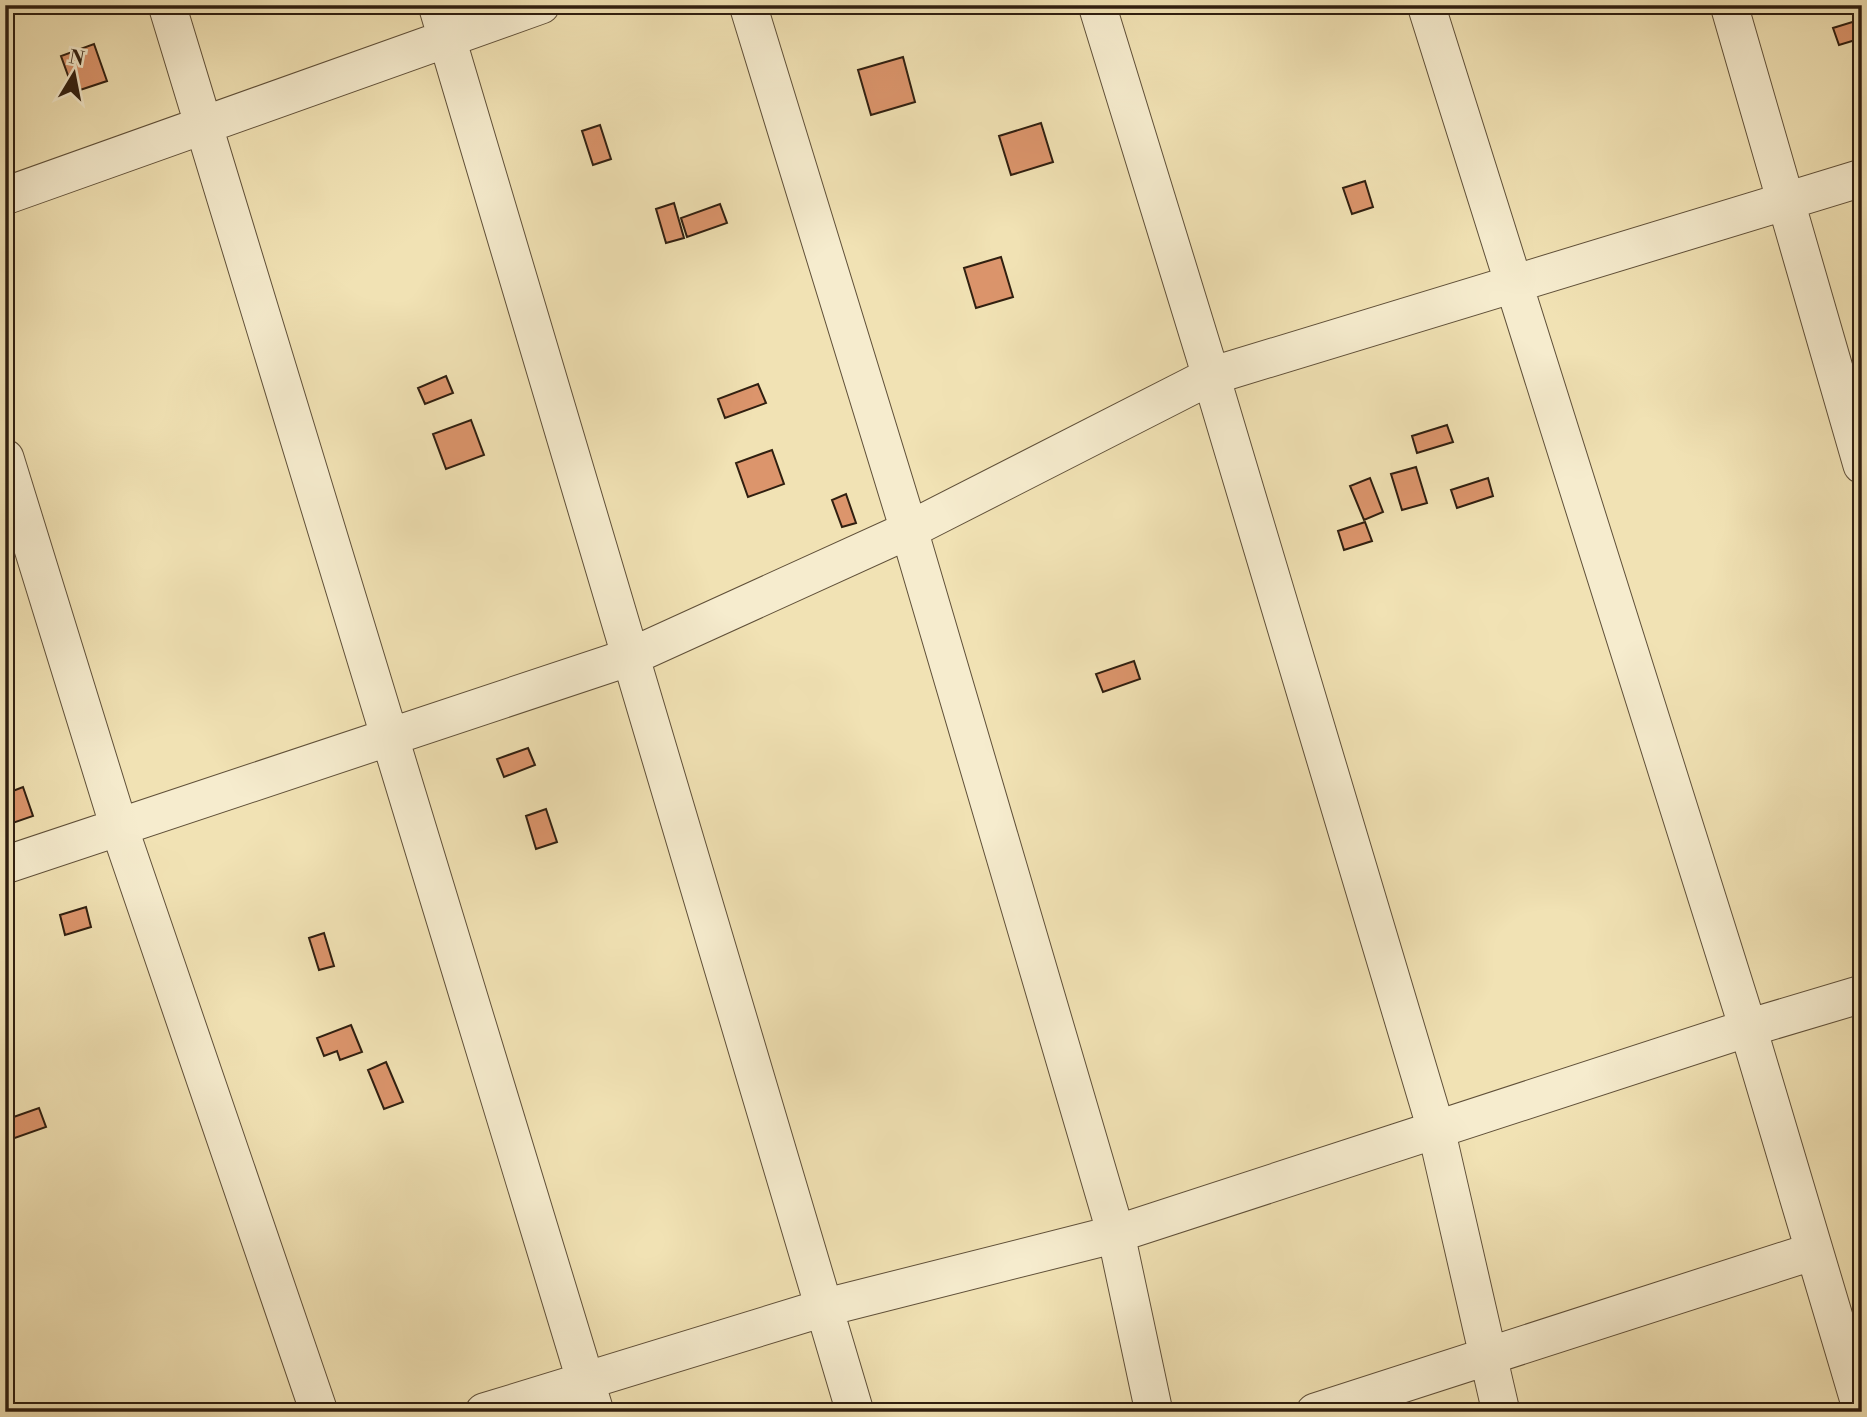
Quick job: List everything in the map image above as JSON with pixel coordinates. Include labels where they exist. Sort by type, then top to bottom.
[{"type":"street","points":[[167,5],[590,1396]]},
{"type":"street","points":[[5,196],[203,125],[442,22],[541,5]]},
{"type":"street","points":[[748,5],[909,530],[1116,1234],[1154,1412]]},
{"type":"street","points":[[1097,5],[1436,1129],[1501,1412]]},
{"type":"street","points":[[1426,5],[1748,1028],[1862,1411]]},
{"type":"street","points":[[1729,5],[1862,465]]},
{"type":"street","points":[[442,22],[855,1412]]},
{"type":"street","points":[[5,865],[630,657],[909,530],[1211,376],[1862,178]]},
{"type":"street","points":[[5,458],[120,827],[319,1412]]},
{"type":"street","points":[[484,1412],[590,1396],[824,1308],[1116,1234],[1748,1028],[1862,994]]},
{"type":"street","points":[[1315,1412],[1814,1251]]},
{"type":"building","points":[[1862,19],[1862,38],[1839,45],[1833,28]]},
{"type":"building","points":[[1862,42],[1862,67],[1854,44]]},
{"type":"building","points":[[94,44],[107,81],[74,92],[61,56]]},
{"type":"building","points":[[903,57],[915,102],[871,115],[858,70]]},
{"type":"building","points":[[1041,123],[1053,162],[1011,175],[999,136]]},
{"type":"building","points":[[600,125],[611,159],[593,165],[582,131]]},
{"type":"building","points":[[1365,181],[1373,207],[1352,214],[1343,188]]},
{"type":"building","points":[[674,203],[684,238],[666,243],[656,209]]},
{"type":"building","points":[[720,204],[727,223],[687,237],[681,218]]},
{"type":"building","points":[[1001,257],[1013,297],[976,308],[964,268]]},
{"type":"building","points":[[446,376],[453,393],[425,404],[418,388]]},
{"type":"building","points":[[758,384],[766,403],[725,418],[718,399]]},
{"type":"building","points":[[471,420],[484,455],[446,469],[433,434]]},
{"type":"building","points":[[1447,425],[1453,442],[1417,453],[1412,436]]},
{"type":"building","points":[[772,450],[784,484],[748,497],[736,463]]},
{"type":"building","points":[[1416,467],[1427,503],[1402,510],[1391,474]]},
{"type":"building","points":[[1370,478],[1383,512],[1364,520],[1350,486]]},
{"type":"building","points":[[1488,478],[1493,496],[1457,508],[1451,490]]},
{"type":"building","points":[[846,494],[856,523],[842,527],[832,500]]},
{"type":"building","points":[[1365,522],[1372,541],[1344,550],[1338,531]]},
{"type":"building","points":[[1134,661],[1140,679],[1103,692],[1096,674]]},
{"type":"building","points":[[528,748],[535,765],[504,777],[497,759]]},
{"type":"building","points":[[23,787],[33,816],[7,825],[5,794]]},
{"type":"building","points":[[546,809],[557,842],[536,849],[526,816]]},
{"type":"building","points":[[86,907],[91,927],[65,935],[60,915]]},
{"type":"building","points":[[324,933],[334,966],[319,970],[309,938]]},
{"type":"building","points":[[351,1025],[362,1052],[340,1060],[337,1051],[324,1056],[317,1038]]},
{"type":"building","points":[[386,1062],[403,1102],[384,1109],[368,1070]]},
{"type":"building","points":[[39,1108],[46,1127],[9,1140],[5,1120]]}]
